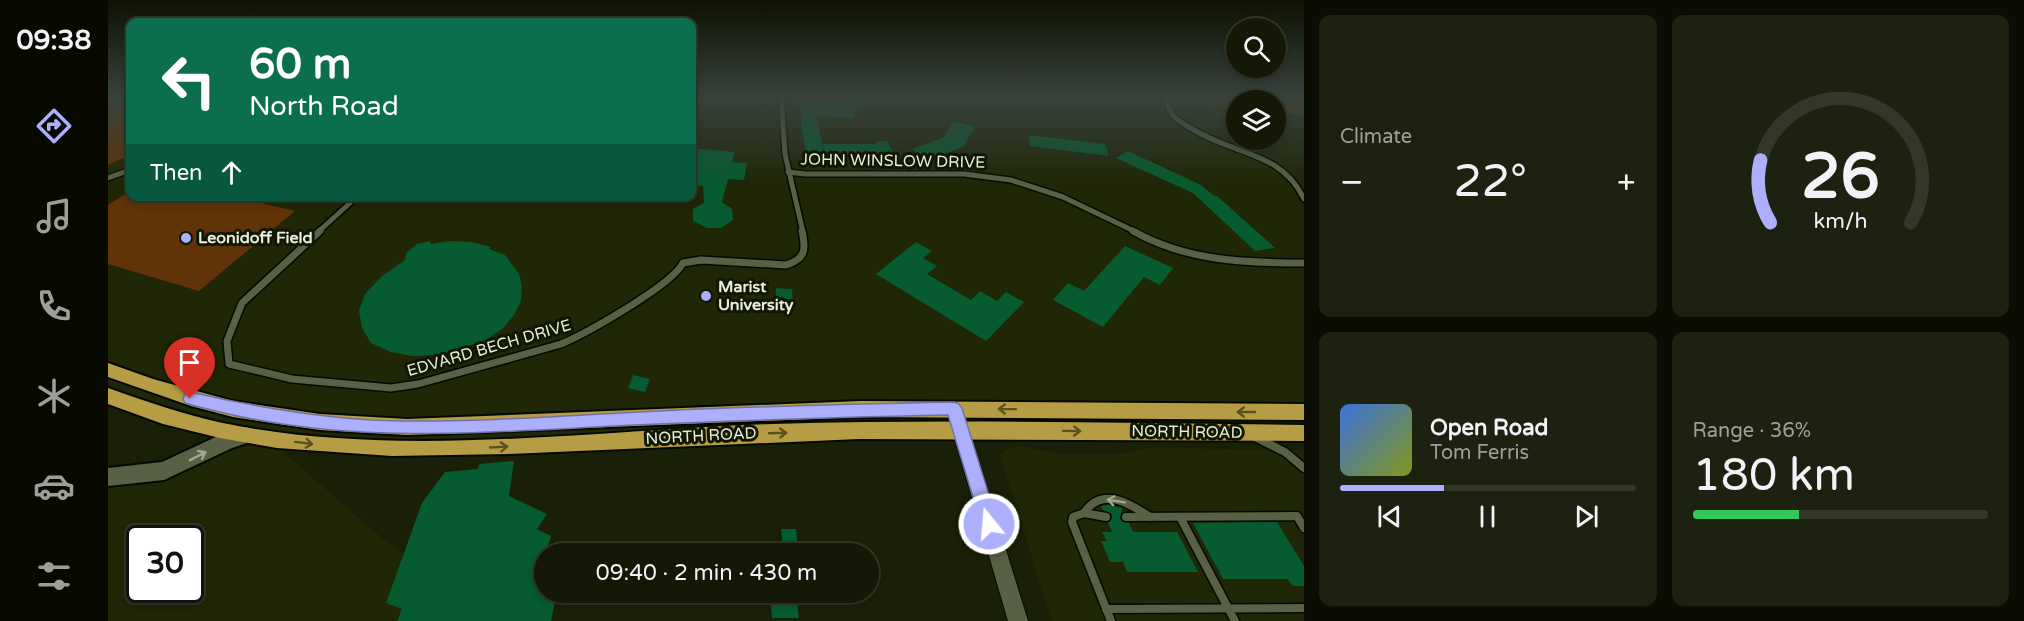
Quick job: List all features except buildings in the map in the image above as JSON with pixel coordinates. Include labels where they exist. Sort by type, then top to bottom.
[{"type":"highway","name":"NORTH ROAD","points":[[108,370],[190,399],[277,417],[349,425],[425,428],[780,412],[954,408],[1304,412]]},
{"type":"highway","points":[[108,396],[179,420],[246,435]]},
{"type":"highway","name":"NORTH ROAD","points":[[246,435],[320,445],[423,449],[795,432],[961,430],[1304,433]]},
{"type":"street","points":[[954,408],[1018,621]]},
{"type":"street","name":"NORTH ROAD","points":[[115,476],[148,474],[172,468],[227,441],[246,435]]},
{"type":"lane","points":[[781,126],[788,172]]},
{"type":"lane","points":[[1191,126],[1214,142],[1268,160],[1289,176],[1299,187],[1304,199]]},
{"type":"lane","points":[[108,178],[126,171]]},
{"type":"lane","name":"EDVARD BECH DRIVE","points":[[351,201],[242,303],[236,314],[225,350],[229,364],[292,379],[391,388],[418,384],[561,344],[605,323],[679,271],[683,263],[701,260],[786,265],[801,260],[805,254],[805,243],[788,172]]},
{"type":"lane","name":"JOHN WINSLOW DRIVE","points":[[788,172],[805,174],[964,174],[1011,180],[1063,197],[1114,220],[1144,237],[1172,248],[1205,257],[1248,263],[1304,263]]},
{"type":"lane","points":[[1244,433],[1285,452],[1304,468]]},
{"type":"lane","points":[[1084,513],[1093,501],[1116,499],[1135,507],[1150,517]]},
{"type":"lane","points":[[1106,517],[1084,513],[1073,517],[1072,522],[1111,621]]},
{"type":"lane","points":[[1126,517],[1297,516],[1304,528]]},
{"type":"lane","points":[[1180,517],[1235,621]]},
{"type":"lane","points":[[1106,609],[1304,608]]},
{"type":"shaded area","name":"Marist University","points":[[108,126],[126,126],[126,201],[696,201],[696,126],[1226,126],[1226,150],[1286,150],[1286,126],[1304,126],[1304,413],[951,409],[957,431],[279,448],[370,528],[487,621],[108,621],[108,483],[247,436],[108,395]]},
{"type":"shaded area","points":[[108,126],[126,126],[126,157],[108,165]]},
{"type":"shaded area","name":"Leonidoff Field","points":[[126,194],[126,201],[253,201],[295,211],[199,291],[108,264],[108,205]]},
{"type":"shaded area","points":[[1020,446],[1062,454],[1121,454],[1144,448],[1304,450],[1304,621],[1052,621],[1000,456],[1004,450]]},
{"type":"place","name":"Leonidoff Field","points":[[186,238]]},
{"type":"place","name":"Marist University","points":[[706,296]]},
{"type":"route","points":[[190,399],[300,420],[399,428],[861,409],[954,408],[989,524]]}]
